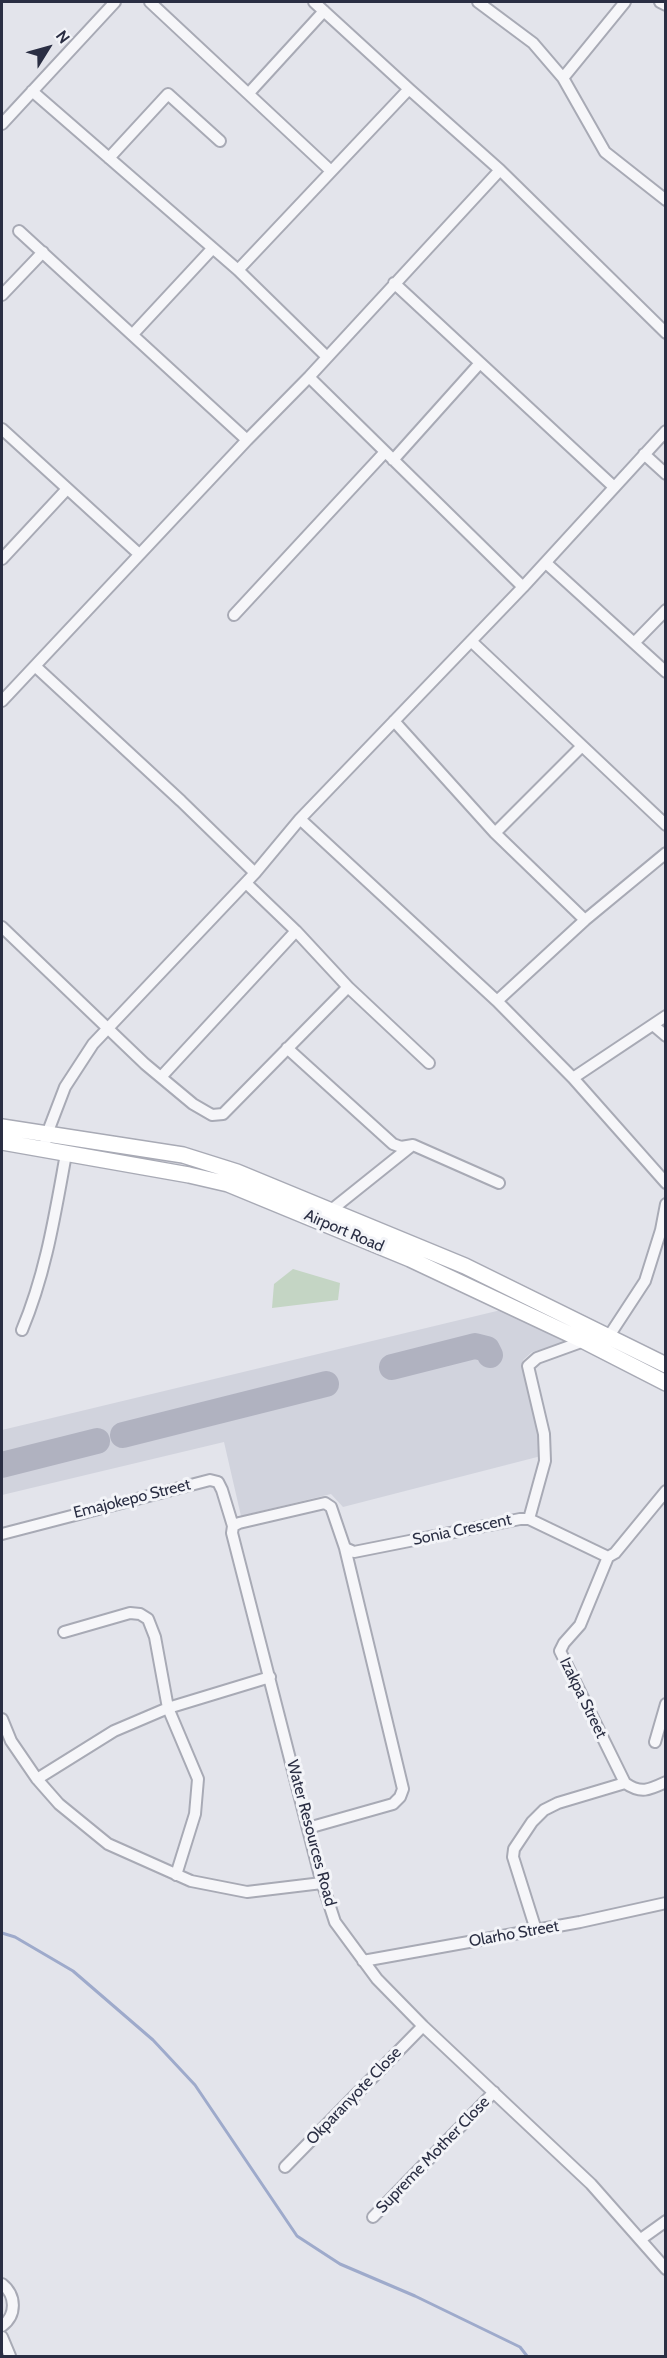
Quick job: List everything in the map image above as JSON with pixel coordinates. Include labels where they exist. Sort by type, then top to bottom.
[{"type":"main road","name":"Airport Road","points":[[2,1127],[183,1155],[237,1172],[330,1211],[666,1383]]},
{"type":"main road","name":"Airport Road","points":[[2,1142],[189,1174],[228,1184],[413,1252],[465,1266],[666,1365]]},
{"type":"street","points":[[2,124],[115,2]]},
{"type":"street","points":[[150,2],[331,171]]},
{"type":"street","points":[[314,2],[501,170],[666,333]]},
{"type":"street","points":[[478,2],[533,43],[563,78],[604,152],[666,200]]},
{"type":"street","points":[[563,78],[625,2]]},
{"type":"street","points":[[660,2],[666,5]]},
{"type":"street","points":[[249,93],[324,11]]},
{"type":"street","points":[[238,270],[409,89]]},
{"type":"street","points":[[32,91],[238,270],[327,357]]},
{"type":"street","points":[[109,158],[168,94],[220,141]]},
{"type":"street","points":[[2,701],[309,377],[501,170]]},
{"type":"street","points":[[19,231],[247,440]]},
{"type":"street","points":[[133,334],[212,249]]},
{"type":"street","points":[[2,296],[43,252]]},
{"type":"street","points":[[394,283],[614,486]]},
{"type":"street","points":[[234,615],[480,363]]},
{"type":"street","points":[[309,377],[523,587]]},
{"type":"street","points":[[2,429],[139,554]]},
{"type":"street","points":[[44,1149],[47,1134],[65,1087],[93,1044],[246,883],[300,819],[523,587],[666,431]]},
{"type":"street","points":[[644,454],[666,474]]},
{"type":"street","points":[[2,559],[67,489]]},
{"type":"street","points":[[546,562],[666,672]]},
{"type":"street","points":[[634,643],[666,610]]},
{"type":"street","points":[[471,641],[666,825]]},
{"type":"street","points":[[35,666],[173,793],[255,873]]},
{"type":"street","points":[[394,721],[495,833],[585,920]]},
{"type":"street","points":[[495,833],[582,746]]},
{"type":"street","points":[[300,819],[497,1001],[573,1078],[666,1183]]},
{"type":"street","points":[[497,1001],[585,920],[666,853]]},
{"type":"street","points":[[246,883],[296,931],[348,987],[429,1063]]},
{"type":"street","points":[[3,931],[160,1077],[193,1104],[212,1115],[223,1114],[348,987]]},
{"type":"street","points":[[160,1077],[296,931]]},
{"type":"street","points":[[573,1078],[666,1016]]},
{"type":"street","points":[[653,1025],[666,1036]]},
{"type":"street","points":[[287,1048],[393,1144],[401,1147],[413,1145],[499,1183]]},
{"type":"street","points":[[330,1211],[413,1145]]},
{"type":"street","points":[[22,1330],[35,1300],[50,1242],[66,1154]]},
{"type":"street","points":[[609,1336],[645,1281],[661,1230],[666,1204]]},
{"type":"street","points":[[529,1519],[545,1461],[544,1434],[528,1366],[537,1358],[584,1341]]},
{"type":"street","name":"Emajokepo Street","points":[[2,1534],[210,1480],[218,1482],[222,1490],[233,1526]]},
{"type":"street","name":"Izakpa Street","points":[[625,1783],[561,1651],[564,1643],[580,1625],[608,1557],[615,1553],[666,1491]]},
{"type":"street","points":[[233,1526],[325,1503],[332,1507],[345,1548],[403,1789],[400,1797],[393,1804],[308,1828]]},
{"type":"street","name":"Sonia Crescent","points":[[345,1548],[354,1552],[520,1518],[529,1519],[608,1557]]},
{"type":"street","name":"Water Resources Road","points":[[233,1526],[232,1533],[322,1883],[335,1922],[376,1979],[591,2184],[666,2269]]},
{"type":"street","points":[[64,1632],[130,1613],[140,1614],[148,1619],[155,1637],[168,1708],[198,1779],[195,1814],[176,1875]]},
{"type":"street","points":[[37,1779],[114,1731],[168,1708],[270,1677]]},
{"type":"street","points":[[655,1742],[666,1704]]},
{"type":"street","points":[[2,1719],[11,1741],[37,1779],[59,1804],[108,1844],[190,1881],[247,1892],[322,1883]]},
{"type":"street","points":[[536,1930],[513,1857],[514,1849],[532,1822],[544,1810],[558,1803],[625,1783],[636,1790],[650,1789],[666,1782]]},
{"type":"street","name":"Olarho Street","points":[[363,1961],[536,1930],[666,1903]]},
{"type":"street","name":"Okparanyote Close","points":[[285,2167],[423,2026]]},
{"type":"street","name":"Supreme Mother Close","points":[[373,2217],[494,2092]]},
{"type":"street","points":[[641,2239],[666,2221]]},
{"type":"street","points":[[2,2284],[12,2296],[14,2306],[12,2315],[2,2326]]},
{"type":"street","points":[[2,2337],[10,2356]]},
{"type":"shaded area","points":[[501,1310],[567,1343],[532,1352],[523,1360],[545,1455],[343,1507],[331,1494],[241,1516],[224,1442],[2,1495],[2,1430]]},
{"type":"green space","points":[[293,1269],[340,1283],[338,1300],[272,1308],[274,1284]]},
{"type":"waterway","points":[[2,1933],[15,1937],[73,1971],[153,2040],[195,2085],[297,2236],[340,2264],[415,2296],[520,2347],[527,2356]]},
{"type":"taxiway","points":[[392,1367],[475,1346],[487,1349],[490,1355]]},
{"type":"taxiway","points":[[123,1435],[326,1384]]},
{"type":"taxiway","points":[[2,1465],[97,1441]]}]
